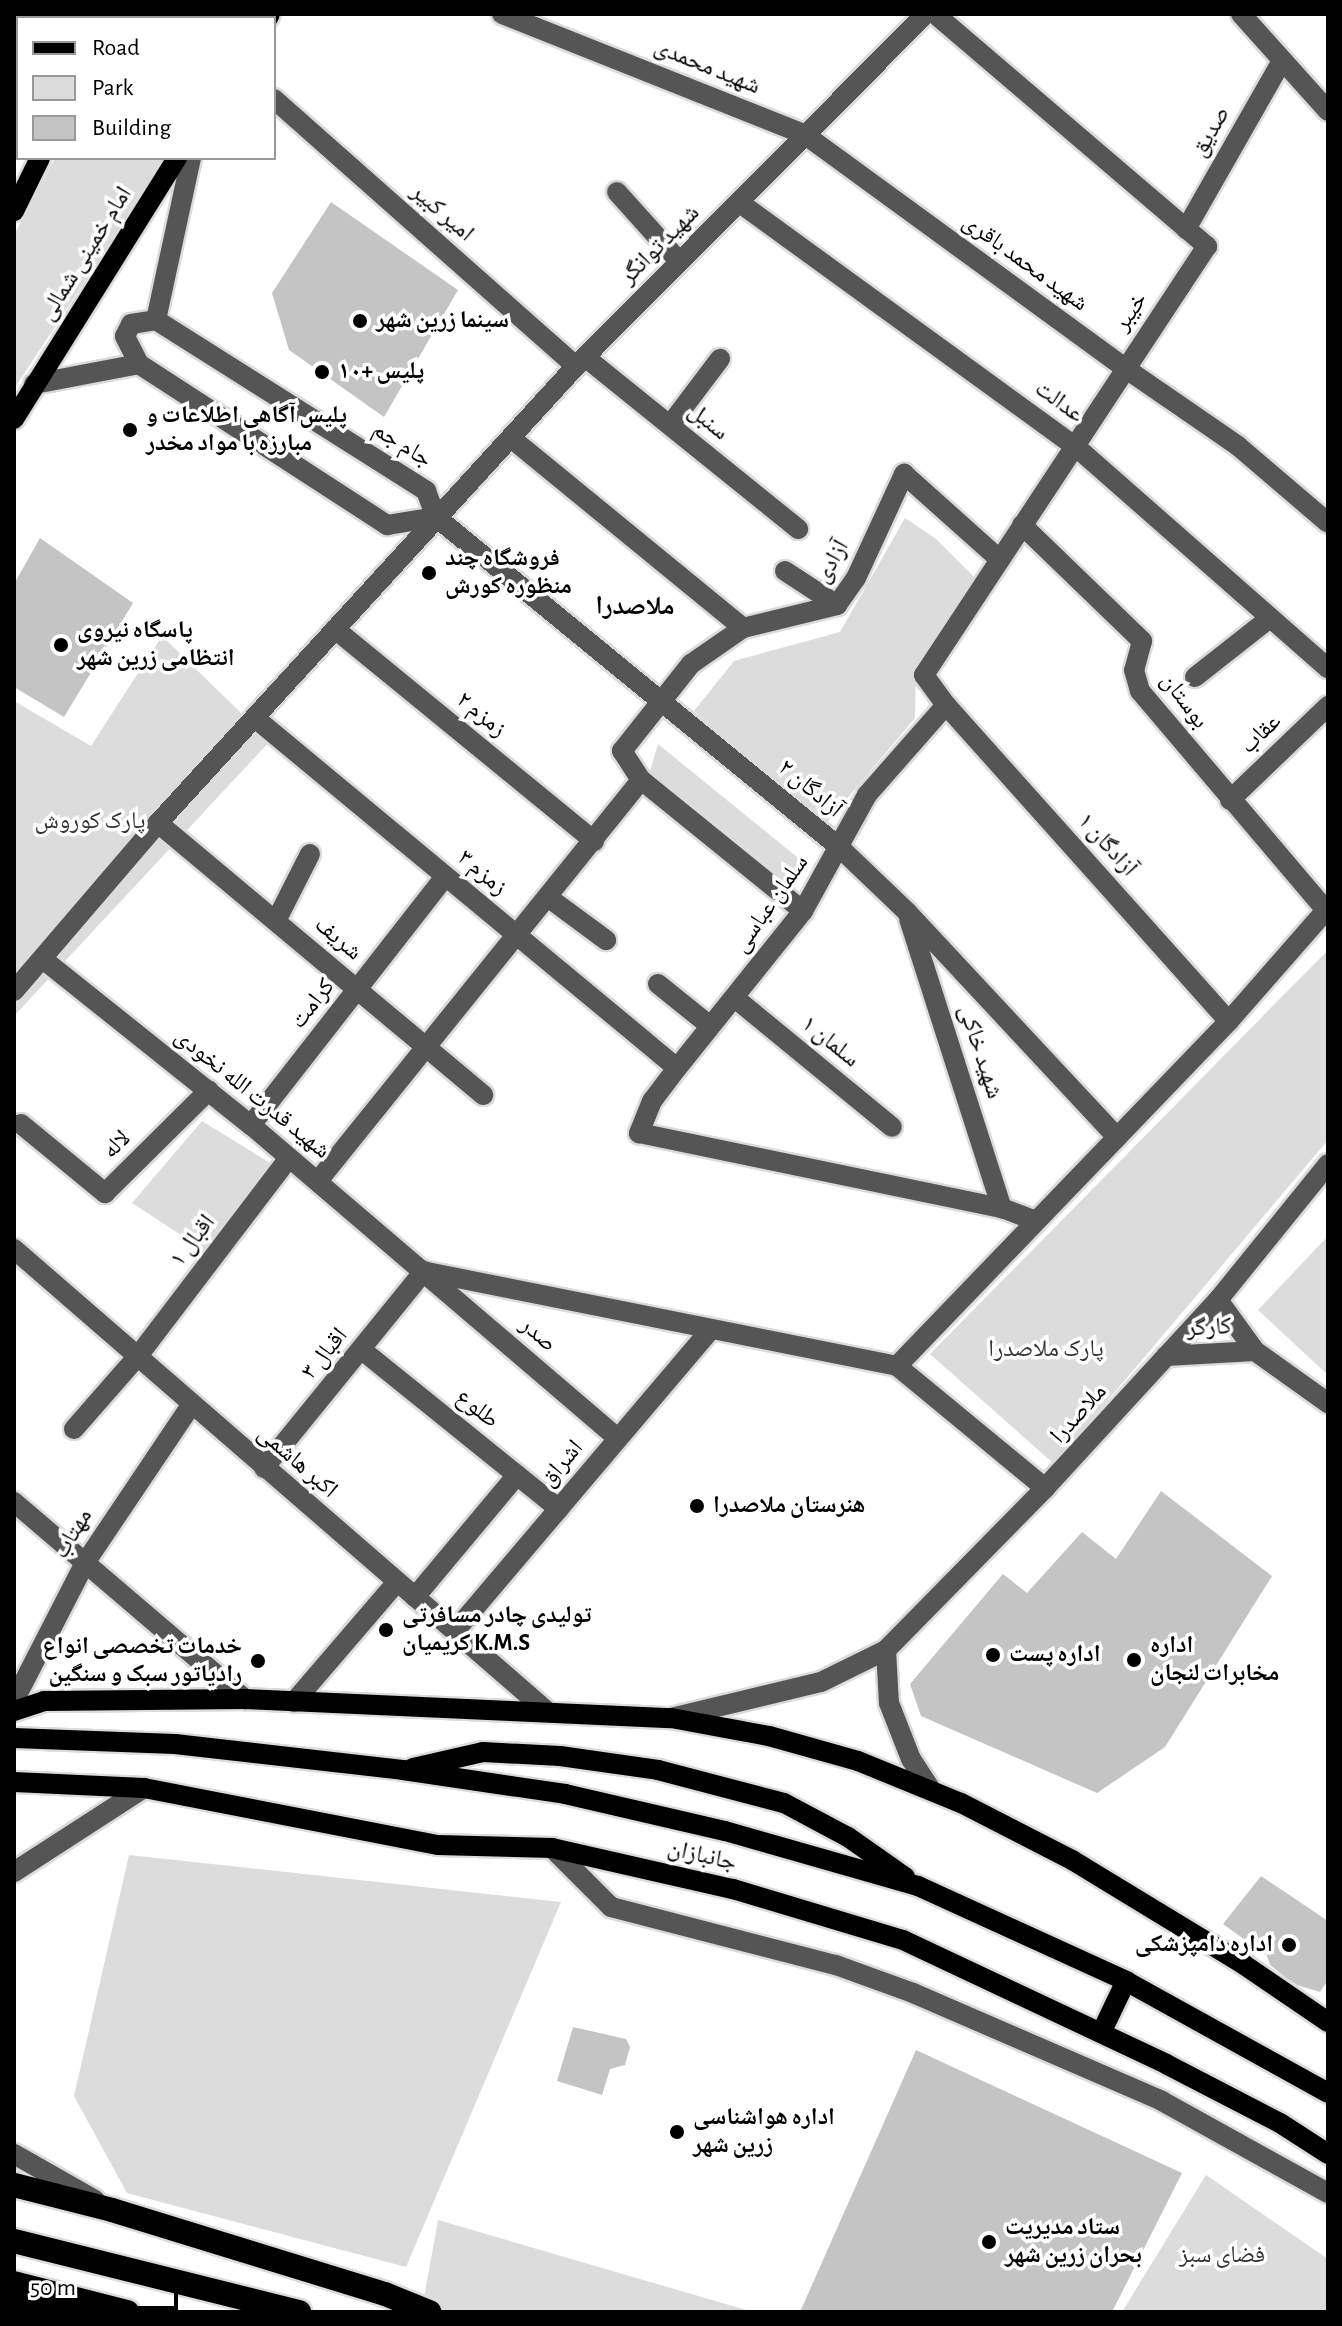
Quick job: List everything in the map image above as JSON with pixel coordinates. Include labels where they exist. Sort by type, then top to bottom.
[{"type":"highway","points":[[14,2185],[112,2210],[385,2294],[429,2312]]},
{"type":"highway","points":[[14,2241],[299,2312]]},
{"type":"highway","points":[[14,2283],[127,2312]]},
{"type":"highway","points":[[14,2307],[46,2312]]},
{"type":"main road","points":[[14,211],[39,160]]},
{"type":"main road","name":"امام خمینی شمالی","points":[[14,419],[176,160]]},
{"type":"main road","points":[[14,1711],[44,1701],[245,1699],[671,1718],[769,1736],[858,1761],[931,1790],[1072,1860],[1243,1964],[1328,2022]]},
{"type":"main road","name":"جانبازان","points":[[14,1738],[175,1744],[403,1770],[565,1794],[725,1831],[918,1886],[1126,1981],[1328,2093]]},
{"type":"main road","points":[[403,1770],[483,1752],[560,1756],[658,1770],[784,1803],[848,1837],[918,1886]]},
{"type":"main road","name":"جانبازان","points":[[14,1782],[144,1788],[438,1845],[552,1848],[733,1889],[903,1940],[1102,2031],[1280,2123],[1328,2154]]},
{"type":"main road","points":[[1102,2031],[1126,1981]]},
{"type":"street","name":"شهید محمدی","points":[[502,14],[804,134]]},
{"type":"street","name":"شهید توانگر","points":[[14,991],[44,960],[158,823],[581,361],[926,14]]},
{"type":"street","name":"خیبر","points":[[935,14],[1207,246],[924,675],[946,705]]},
{"type":"street","points":[[1241,14],[1328,111]]},
{"type":"street","name":"صدیق","points":[[1186,229],[1282,61]]},
{"type":"street","name":"امیر کبیر","points":[[276,101],[581,361]]},
{"type":"street","name":"شهید محمد باقری","points":[[804,134],[1125,368],[1238,446],[1328,523]]},
{"type":"street","points":[[191,160],[156,320],[131,324],[125,336],[139,364],[387,525],[436,517]]},
{"type":"street","points":[[617,192],[679,261]]},
{"type":"street","name":"عدالت","points":[[740,203],[1075,446],[1328,668]]},
{"type":"street","name":"جام جم","points":[[156,320],[426,491],[436,517]]},
{"type":"street","points":[[670,425],[720,359]]},
{"type":"street","name":"سنبل","points":[[581,361],[670,425],[798,529]]},
{"type":"street","points":[[34,384],[139,364]]},
{"type":"street","points":[[511,438],[743,628]]},
{"type":"street","name":"آزادی","points":[[641,780],[622,751],[691,664],[743,628],[837,605],[856,578],[904,474],[999,559]]},
{"type":"street","name":"آزادگان ۲","points":[[436,517],[839,847],[907,912],[1117,1137]]},
{"type":"street","name":"بوستان","points":[[1022,525],[1142,641],[1134,670],[1140,691],[1230,800],[1327,909]]},
{"type":"street","points":[[785,571],[837,605]]},
{"type":"street","points":[[1195,677],[1270,618]]},
{"type":"street","name":"زمزم ۲","points":[[335,629],[594,841]]},
{"type":"street","name":"سلمان عباسی","points":[[946,705],[867,795],[803,911],[735,998],[709,1025],[652,1101],[639,1133],[1002,1208]]},
{"type":"street","name":"آزادگان ۱","points":[[946,705],[1229,1021]]},
{"type":"street","name":"عقاب","points":[[1230,800],[1328,706]]},
{"type":"street","name":"زمزم ۳","points":[[255,718],[677,1068]]},
{"type":"street","points":[[318,1181],[641,780],[803,911]]},
{"type":"street","name":"شریف","points":[[158,823],[483,1095]]},
{"type":"street","points":[[276,921],[310,854]]},
{"type":"street","name":"کرامت","points":[[251,1125],[445,877]]},
{"type":"street","points":[[549,898],[606,940]]},
{"type":"street","points":[[897,1366],[1034,1220],[1229,1021],[1327,909]]},
{"type":"street","name":"شهید خاکی","points":[[907,912],[1002,1208]]},
{"type":"street","name":"شهید قدرت الله نخودی","points":[[44,960],[209,1090],[424,1271]]},
{"type":"street","points":[[658,984],[709,1025]]},
{"type":"street","name":"سلمان ۱","points":[[735,998],[892,1127]]},
{"type":"street","name":"لاله","points":[[21,1124],[105,1193],[209,1090]]},
{"type":"street","name":"اقبال ۱","points":[[74,1429],[138,1356],[289,1158]]},
{"type":"street","name":"ملاصدرا","points":[[671,1718],[821,1682],[886,1650],[1045,1488],[1218,1300],[1328,1164]]},
{"type":"street","points":[[1002,1208],[1034,1220]]},
{"type":"street","name":"اکبر هاشمی","points":[[16,1254],[548,1712]]},
{"type":"street","points":[[424,1271],[709,1331],[897,1366],[1045,1488]]},
{"type":"street","name":"اقبال ۳","points":[[264,1468],[424,1271]]},
{"type":"street","name":"صدر","points":[[424,1271],[617,1438]]},
{"type":"street","name":"کارگر","points":[[1218,1300],[1255,1351],[1328,1403]]},
{"type":"street","name":"اشراق","points":[[455,1631],[709,1331]]},
{"type":"street","name":"طلوع","points":[[362,1350],[559,1509]]},
{"type":"street","name":"کارگر","points":[[1166,1356],[1255,1351]]},
{"type":"street","name":"مهتاب","points":[[14,1701],[85,1563],[192,1404]]},
{"type":"street","points":[[415,1597],[517,1475]]},
{"type":"street","points":[[14,1502],[245,1699]]},
{"type":"street","points":[[294,1702],[397,1582]]},
{"type":"street","points":[[886,1650],[889,1703],[911,1759],[931,1790]]},
{"type":"street","points":[[14,1872],[144,1788]]},
{"type":"street","points":[[552,1848],[611,1907],[836,1965],[913,1993],[1162,2101],[1328,2193]]},
{"type":"street","points":[[14,2154],[112,2210]]},
{"type":"green space","points":[[131,14],[260,14],[258,16]]},
{"type":"green space","points":[[54,160],[165,160],[14,389],[14,235]]},
{"type":"green space","points":[[905,518],[936,539],[977,580],[916,669],[915,718],[824,826],[694,711],[734,661],[840,632]]},
{"type":"green space","name":"پارک کوروش","points":[[162,636],[270,741],[14,1016],[14,701],[91,746]]},
{"type":"green space","points":[[658,744],[802,861],[785,880],[650,771]]},
{"type":"green space","name":"پارک ملاصدرا","points":[[1328,950],[1328,1140],[1054,1464],[930,1354]]},
{"type":"green space","points":[[202,1121],[280,1169],[210,1254],[132,1203]]},
{"type":"green space","points":[[1328,1236],[1328,1375],[1258,1310]]},
{"type":"green space","points":[[129,1855],[561,1902],[406,2267],[127,2193],[74,2096]]},
{"type":"green space","name":"فضای سبز","points":[[1206,2175],[1328,2259],[1328,2312],[1122,2312]]},
{"type":"green space","points":[[438,2220],[753,2312],[429,2312],[422,2309]]},
{"type":"building","name":"سینما زرین شهر","points":[[331,202],[458,290],[384,417],[289,350],[272,293]]},
{"type":"building","name":"پاسگاه نیروی انتظامی زرین شهر","points":[[40,538],[133,603],[64,717],[14,687],[14,584]]},
{"type":"building","name":"اداره مخابرات لنجان","points":[[1161,1491],[1272,1576],[1165,1747],[1097,1793],[921,1716],[910,1684],[1003,1574],[1027,1593],[1082,1532],[1116,1559]]},
{"type":"building","name":"اداره دامپزشکی","points":[[1261,1876],[1328,1921],[1328,1980],[1320,1992],[1297,1985],[1285,1977],[1270,1965],[1267,1956],[1223,1924]]},
{"type":"building","points":[[573,2027],[626,2039],[630,2047],[625,2065],[610,2069],[602,2095],[557,2081]]},
{"type":"building","name":"ستاد مدیریت بحران زرین شهر","points":[[916,2050],[1182,2173],[1112,2312],[800,2312]]},
{"type":"place","name":"سینما زرین شهر","points":[[360,321]]},
{"type":"place","name":"پلیس +۱۰","points":[[322,372]]},
{"type":"place","name":"پلیس آگاهی اطلاعات و مبارزه با مواد مخدر","points":[[130,430]]},
{"type":"place","name":"فروشگاه چند منظوره کورش","points":[[429,573]]},
{"type":"place","name":"پاسگاه نیروی انتظامی زرین شهر","points":[[61,645]]},
{"type":"place","name":"هنرستان ملاصدرا","points":[[697,1506]]},
{"type":"place","name":"تولیدی چادر مسافرتی کریمیان K.M.S","points":[[386,1630]]},
{"type":"place","name":"اداره پست","points":[[993,1655]]},
{"type":"place","name":"اداره مخابرات لنجان","points":[[1134,1660]]},
{"type":"place","name":"خدمات تخصصی انواع رادیاتور سبک و سنگین","points":[[258,1661]]},
{"type":"place","name":"اداره دامپزشکی","points":[[1289,1945]]},
{"type":"place","name":"اداره هواشناسی زرین شهر","points":[[677,2132]]},
{"type":"place","name":"ستاد مدیریت بحران زرین شهر","points":[[989,2242]]},
{"type":"district","name":"ملاصدرا","points":[[635,607]]}]
